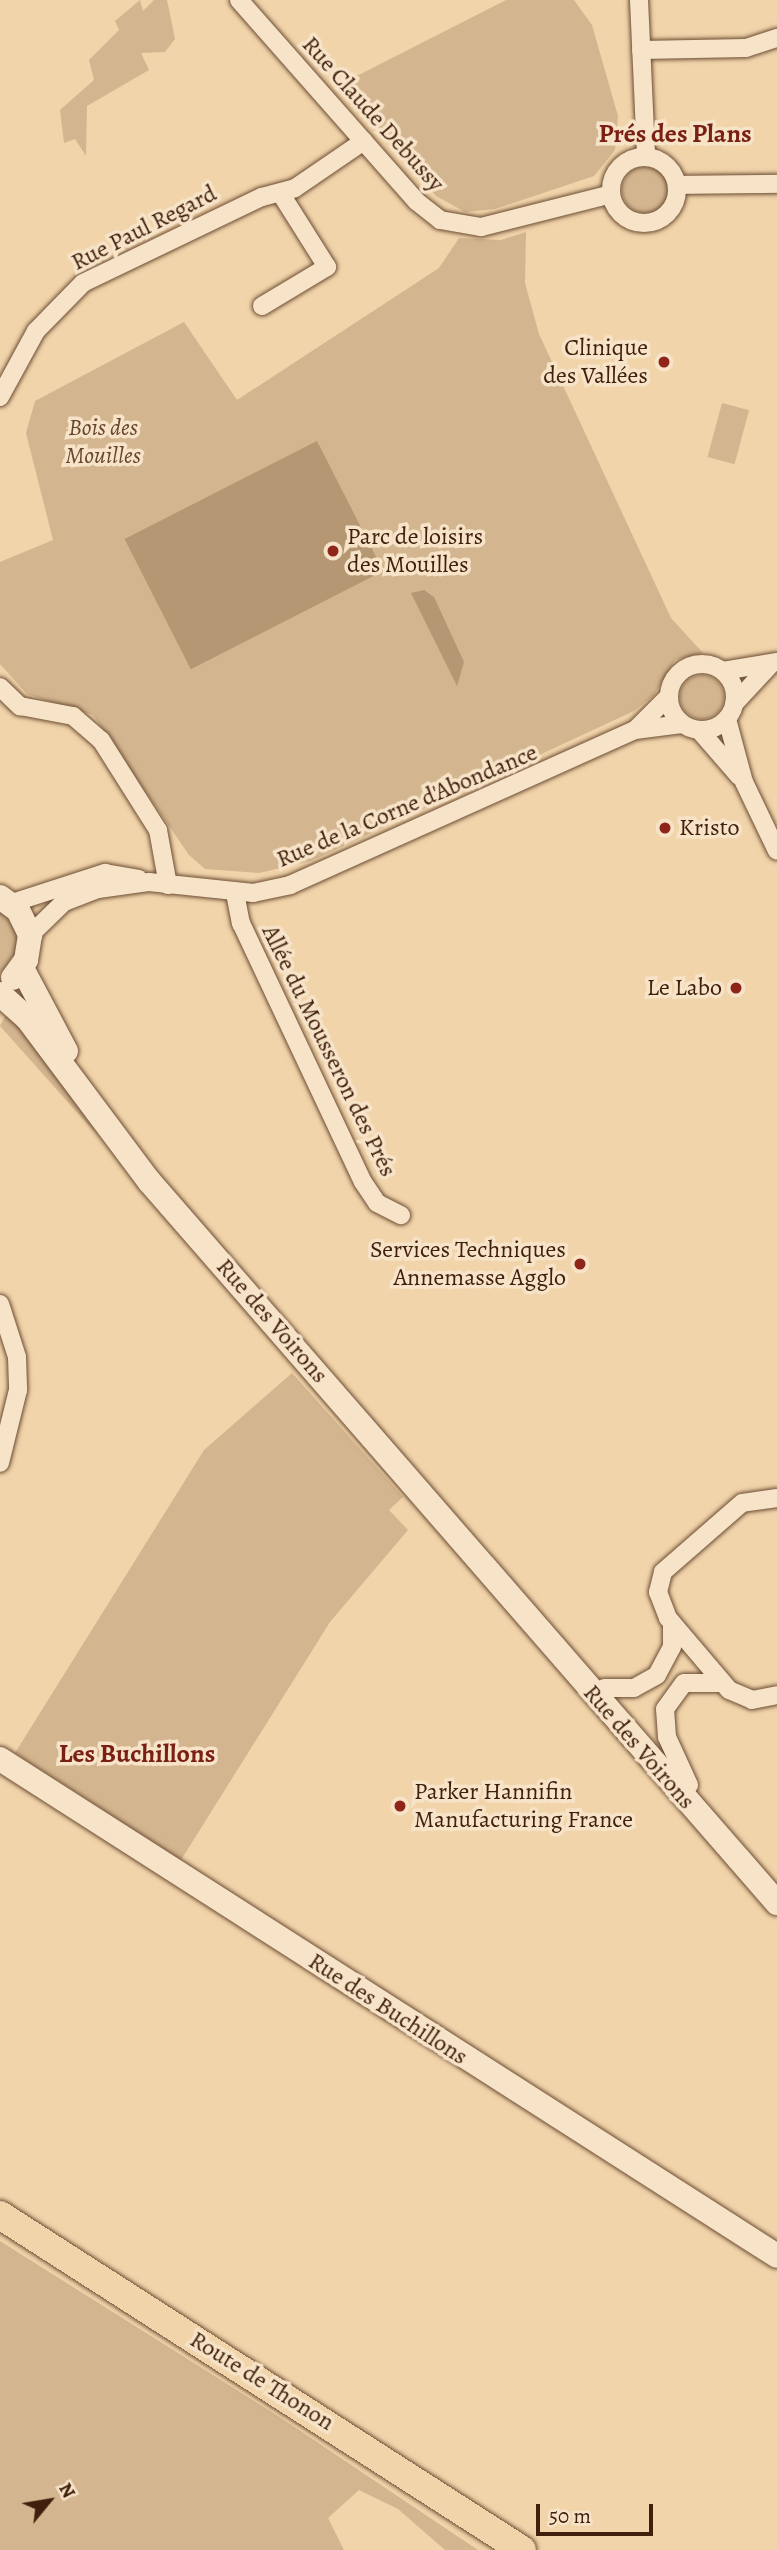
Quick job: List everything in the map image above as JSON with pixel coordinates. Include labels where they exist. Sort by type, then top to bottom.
[{"type":"main road","name":"Route de Thonon","points":[[0,2216],[522,2550]]},
{"type":"street","name":"Rue Claude Debussy","points":[[239,0],[423,207],[459,226],[488,226],[611,194]]},
{"type":"street","points":[[639,0],[646,156]]},
{"type":"street","points":[[641,50],[746,48],[777,38]]},
{"type":"street","name":"Rue Paul Regard","points":[[0,397],[36,331],[83,283],[281,194],[364,141]]},
{"type":"street","points":[[646,156],[665,164],[677,185],[670,210],[649,223],[626,218],[611,194],[620,167],[646,156]]},
{"type":"street","points":[[677,185],[777,184]]},
{"type":"street","points":[[262,306],[327,267],[281,194]]},
{"type":"street","points":[[744,782],[700,731],[682,724],[669,695],[675,678],[689,667],[723,671],[774,663]]},
{"type":"street","points":[[700,731],[731,712],[774,663]]},
{"type":"street","points":[[723,671],[744,782],[777,851]]},
{"type":"street","points":[[0,687],[19,706],[72,716],[101,740],[158,830],[168,885]]},
{"type":"street","name":"Rue de la Corne d'Abondance","points":[[635,730],[669,695]]},
{"type":"street","name":"Rue de la Corne d'Abondance","points":[[6,900],[105,873],[168,885],[235,893],[273,890],[327,871],[635,730],[682,724]]},
{"type":"street","name":"Rue de la Corne d'Abondance","points":[[30,935],[75,897],[149,882]]},
{"type":"street","name":"Allée du Mousseron des Prés","points":[[235,893],[241,923],[363,1182],[377,1203],[401,1215]]},
{"type":"street","points":[[0,986],[22,968],[30,935],[6,900]]},
{"type":"street","name":"Rue des Voirons","points":[[22,968],[98,1114]]},
{"type":"street","name":"Rue des Voirons","points":[[0,994],[27,1018],[141,1171],[777,1903]]},
{"type":"street","points":[[0,1304],[16,1357],[18,1390],[0,1462]]},
{"type":"street","points":[[777,1498],[742,1503],[663,1572],[657,1592],[672,1623],[723,1683],[752,1700],[777,1695]]},
{"type":"street","name":"Rue des Voirons","points":[[450,1525],[604,1688],[777,1892]]},
{"type":"street","points":[[604,1688],[634,1688],[657,1675],[672,1647],[672,1623]]},
{"type":"street","points":[[689,1785],[667,1737],[664,1709],[690,1680],[723,1683]]},
{"type":"street","name":"Rue des Buchillons","points":[[0,1759],[777,2256]]},
{"type":"green space","points":[[140,0],[143,11],[154,0],[167,0],[175,39],[165,52],[141,53],[149,70],[87,106],[86,156],[75,139],[64,143],[60,110],[94,80],[89,60],[119,30],[115,21]]},
{"type":"green space","points":[[506,0],[574,0],[592,25],[618,116],[615,150],[594,176],[495,209],[465,212],[436,196],[341,84]]},
{"type":"green space","points":[[645,167],[661,174],[668,190],[661,206],[645,213],[629,206],[622,190],[629,174]]},
{"type":"green space","name":"Parc de loisirs des Mouilles","points":[[526,232],[525,283],[539,334],[671,618],[703,653],[675,660],[654,695],[634,711],[311,861],[259,873],[205,869],[189,855],[93,715],[27,694],[0,664],[0,562],[53,540],[26,433],[35,401],[184,322],[237,400],[439,268],[459,238],[501,240]]},
{"type":"green space","points":[[722,403],[749,410],[735,464],[708,457]]},
{"type":"green space","points":[[702,675],[718,681],[724,697],[718,713],[702,719],[686,713],[680,697],[686,681]]},
{"type":"green space","points":[[0,910],[18,933],[17,951],[0,973]]},
{"type":"green space","points":[[9,1009],[24,1025],[98,1136],[0,1026]]},
{"type":"green space","points":[[292,1373],[403,1497],[389,1510],[408,1530],[330,1622],[181,1860],[15,1753],[204,1450]]},
{"type":"green space","points":[[0,2241],[281,2418],[478,2550],[445,2550],[398,2509],[359,2490],[328,2518],[344,2550],[0,2550]]},
{"type":"shaded area","points":[[317,441],[383,571],[191,669],[125,539]]},
{"type":"shaded area","points":[[424,590],[434,597],[464,662],[457,686],[411,593]]},
{"type":"place","name":"Clinique des Vallées","points":[[664,362]]},
{"type":"place","name":"Parc de loisirs des Mouilles","points":[[333,551]]},
{"type":"place","name":"Kristo","points":[[665,828]]},
{"type":"place","name":"Le Labo","points":[[736,988]]},
{"type":"place","name":"Services Techniques Annemasse Agglo","points":[[580,1264]]},
{"type":"place","name":"Parker Hannifin Manufacturing France","points":[[400,1806]]},
{"type":"district","name":"Prés des Plans","points":[[675,134]]},
{"type":"district","name":"Les Buchillons","points":[[137,1754]]},
{"type":"park label","name":"Bois des Mouilles","points":[[103,442]]}]
